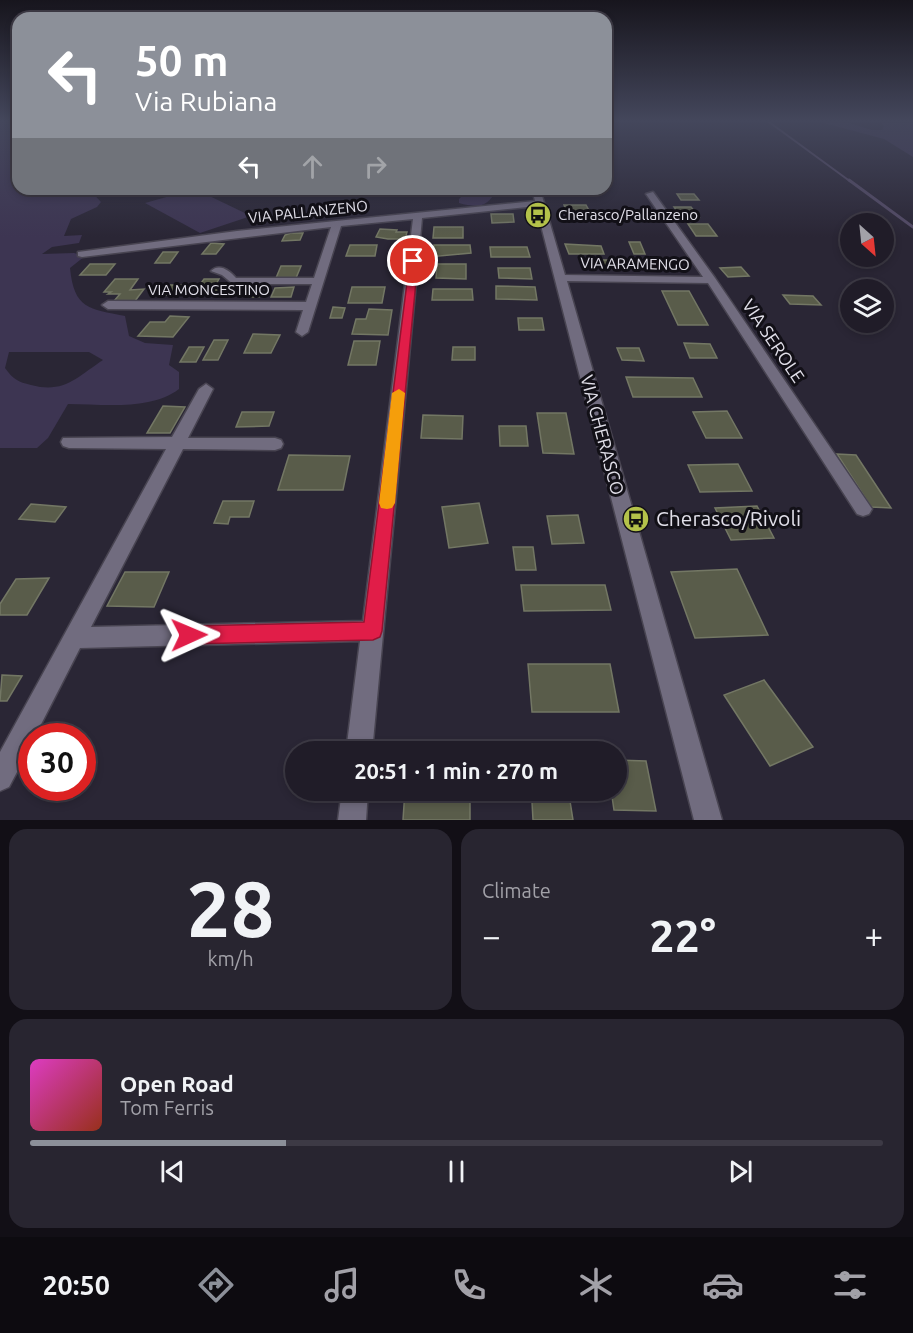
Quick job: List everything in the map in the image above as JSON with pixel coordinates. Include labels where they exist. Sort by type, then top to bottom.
[{"type":"street","name":"VIA SEROLE","points":[[650,194],[711,280],[863,509]]},
{"type":"street","name":"VIA PALLANZENO","points":[[82,254],[418,215],[537,196]]},
{"type":"street","name":"VIA CHERASCO","points":[[537,196],[708,820]]},
{"type":"street","points":[[360,741],[418,215]]},
{"type":"street","points":[[302,332],[337,224]]},
{"type":"street","points":[[216,271],[225,272],[232,281],[318,281]]},
{"type":"street","name":"VIA ARAMENGO","points":[[559,278],[711,280]]},
{"type":"street","name":"VIA MONCESTINO","points":[[108,305],[310,306]]},
{"type":"street","points":[[0,778],[206,389]]},
{"type":"street","points":[[69,442],[275,444]]},
{"type":"street","points":[[74,638],[373,631]]},
{"type":"street","points":[[352,820],[354,801]]},
{"type":"shaded area","points":[[0,160],[12,160],[12,195],[95,195],[101,202],[97,207],[71,219],[64,236],[82,235],[79,243],[52,247],[42,254],[74,253],[85,256],[70,268],[75,292],[80,299],[93,309],[125,316],[129,336],[145,343],[173,345],[169,365],[179,372],[179,389],[154,401],[126,405],[68,404],[48,438],[37,448],[0,448]],"holes":[[[9,352],[89,352],[103,360],[70,382],[53,387],[23,383],[5,368]]]},
{"type":"shaded area","points":[[174,195],[207,195],[251,216],[200,233],[145,203]]},
{"type":"shaded area","points":[[463,195],[493,195],[486,203],[477,206],[459,203]]},
{"type":"building","points":[[677,194],[694,194],[699,200],[681,200]]},
{"type":"building","points":[[564,205],[586,205],[591,214],[568,215]]},
{"type":"building","points":[[674,207],[691,207],[699,217],[681,217]]},
{"type":"building","points":[[491,214],[513,214],[514,222],[492,223]]},
{"type":"building","points":[[688,224],[708,224],[717,236],[696,236]]},
{"type":"building","points":[[434,227],[463,227],[463,238],[433,238]]},
{"type":"building","points":[[380,229],[407,232],[405,239],[388,239],[376,237]]},
{"type":"building","points":[[303,233],[300,240],[282,241],[285,235]]},
{"type":"building","points":[[629,242],[640,242],[645,254],[634,254]]},
{"type":"building","points":[[211,243],[224,244],[216,254],[202,254]]},
{"type":"building","points":[[565,244],[601,246],[604,254],[569,254]]},
{"type":"building","points":[[350,245],[377,245],[375,256],[346,256]]},
{"type":"building","points":[[434,245],[470,245],[471,253],[429,257],[429,247],[434,247]]},
{"type":"building","points":[[490,247],[527,247],[530,257],[491,257]]},
{"type":"building","points":[[163,252],[178,252],[170,263],[155,263]]},
{"type":"building","points":[[391,254],[405,254],[404,261],[390,261]]},
{"type":"building","points":[[596,260],[612,260],[615,267],[599,267]]},
{"type":"building","points":[[90,264],[115,264],[106,275],[80,275]]},
{"type":"building","points":[[437,264],[466,264],[466,279],[436,278]]},
{"type":"building","points":[[281,266],[301,266],[296,278],[276,278]]},
{"type":"building","points":[[741,267],[749,276],[728,277],[720,268]]},
{"type":"building","points":[[498,268],[530,268],[532,279],[499,278]]},
{"type":"building","points":[[115,279],[138,279],[130,290],[144,289],[135,301],[114,301],[120,294],[104,292]]},
{"type":"building","points":[[204,279],[219,279],[215,286],[226,286],[221,293],[194,293]]},
{"type":"building","points":[[256,282],[266,282],[259,297],[249,297]]},
{"type":"building","points":[[169,285],[186,285],[179,295],[161,295]]},
{"type":"building","points":[[496,286],[535,287],[537,300],[496,299]]},
{"type":"building","points":[[294,287],[291,297],[271,297],[275,288]]},
{"type":"building","points":[[352,287],[385,287],[382,303],[348,303]]},
{"type":"building","points":[[433,289],[472,289],[473,300],[432,300]]},
{"type":"building","points":[[662,291],[689,291],[708,325],[678,325]]},
{"type":"building","points":[[783,295],[813,296],[821,305],[790,304]]},
{"type":"building","points":[[333,307],[345,308],[342,318],[330,318]]},
{"type":"building","points":[[369,309],[392,310],[388,335],[352,334],[356,319],[366,319]]},
{"type":"building","points":[[170,316],[189,317],[173,337],[138,336],[150,322],[165,322]]},
{"type":"building","points":[[518,318],[542,318],[544,330],[519,330]]},
{"type":"building","points":[[253,334],[280,335],[271,353],[244,353]]},
{"type":"building","points":[[214,340],[228,340],[218,360],[203,360]]},
{"type":"building","points":[[354,341],[380,341],[376,365],[348,365]]},
{"type":"building","points":[[684,343],[710,344],[717,358],[690,358]]},
{"type":"building","points":[[189,347],[204,347],[196,362],[180,362]]},
{"type":"building","points":[[453,347],[475,347],[475,360],[452,360]]},
{"type":"building","points":[[617,348],[639,348],[644,361],[622,360]]},
{"type":"building","points":[[626,377],[693,378],[702,397],[633,397]]},
{"type":"building","points":[[163,406],[185,407],[170,433],[147,433]]},
{"type":"building","points":[[727,411],[742,438],[706,438],[693,412]]},
{"type":"building","points":[[242,412],[274,412],[269,426],[236,427]]},
{"type":"building","points":[[537,413],[566,413],[574,454],[543,453]]},
{"type":"building","points":[[423,415],[463,416],[462,439],[421,438]]},
{"type":"building","points":[[499,426],[526,426],[528,446],[500,446]]},
{"type":"building","points":[[837,454],[856,455],[891,508],[871,507]]},
{"type":"building","points":[[289,455],[350,456],[343,490],[278,490]]},
{"type":"building","points":[[738,464],[752,491],[700,492],[688,465]]},
{"type":"building","points":[[223,501],[254,501],[249,517],[230,517],[228,524],[214,523]]},
{"type":"building","points":[[479,503],[488,543],[449,548],[442,507]]},
{"type":"building","points":[[31,504],[66,507],[55,522],[19,519]]},
{"type":"building","points":[[757,506],[774,538],[731,540],[715,508]]},
{"type":"building","points":[[578,515],[584,543],[552,544],[547,516]]},
{"type":"building","points":[[513,547],[533,547],[536,570],[516,570]]},
{"type":"building","points":[[737,569],[768,635],[695,638],[671,572]]},
{"type":"building","points":[[125,572],[169,572],[154,607],[107,606]]},
{"type":"building","points":[[49,578],[27,615],[0,615],[0,604],[16,579]]},
{"type":"building","points":[[521,585],[605,585],[611,610],[524,611]]},
{"type":"building","points":[[528,664],[610,664],[619,712],[532,712]]},
{"type":"building","points":[[2,675],[22,676],[7,701],[0,701]]},
{"type":"building","points":[[764,680],[813,747],[770,766],[724,695]]},
{"type":"building","points":[[627,760],[646,761],[656,811],[614,810],[613,801],[627,801]]},
{"type":"building","points":[[404,801],[470,801],[470,820],[403,820]]},
{"type":"building","points":[[570,801],[573,820],[533,820],[532,802]]},
{"type":"waterway","points":[[821,160],[851,182]]},
{"type":"waterway","points":[[849,180],[913,227]]},
{"type":"slow traffic","points":[[387,503],[399,393]]},
{"type":"place","name":"Cherasco/Pallanzeno","points":[[538,215]]},
{"type":"place","name":"Cherasco/Rivoli","points":[[636,519]]},
{"type":"route","points":[[189,635],[373,631],[413,261]]}]
